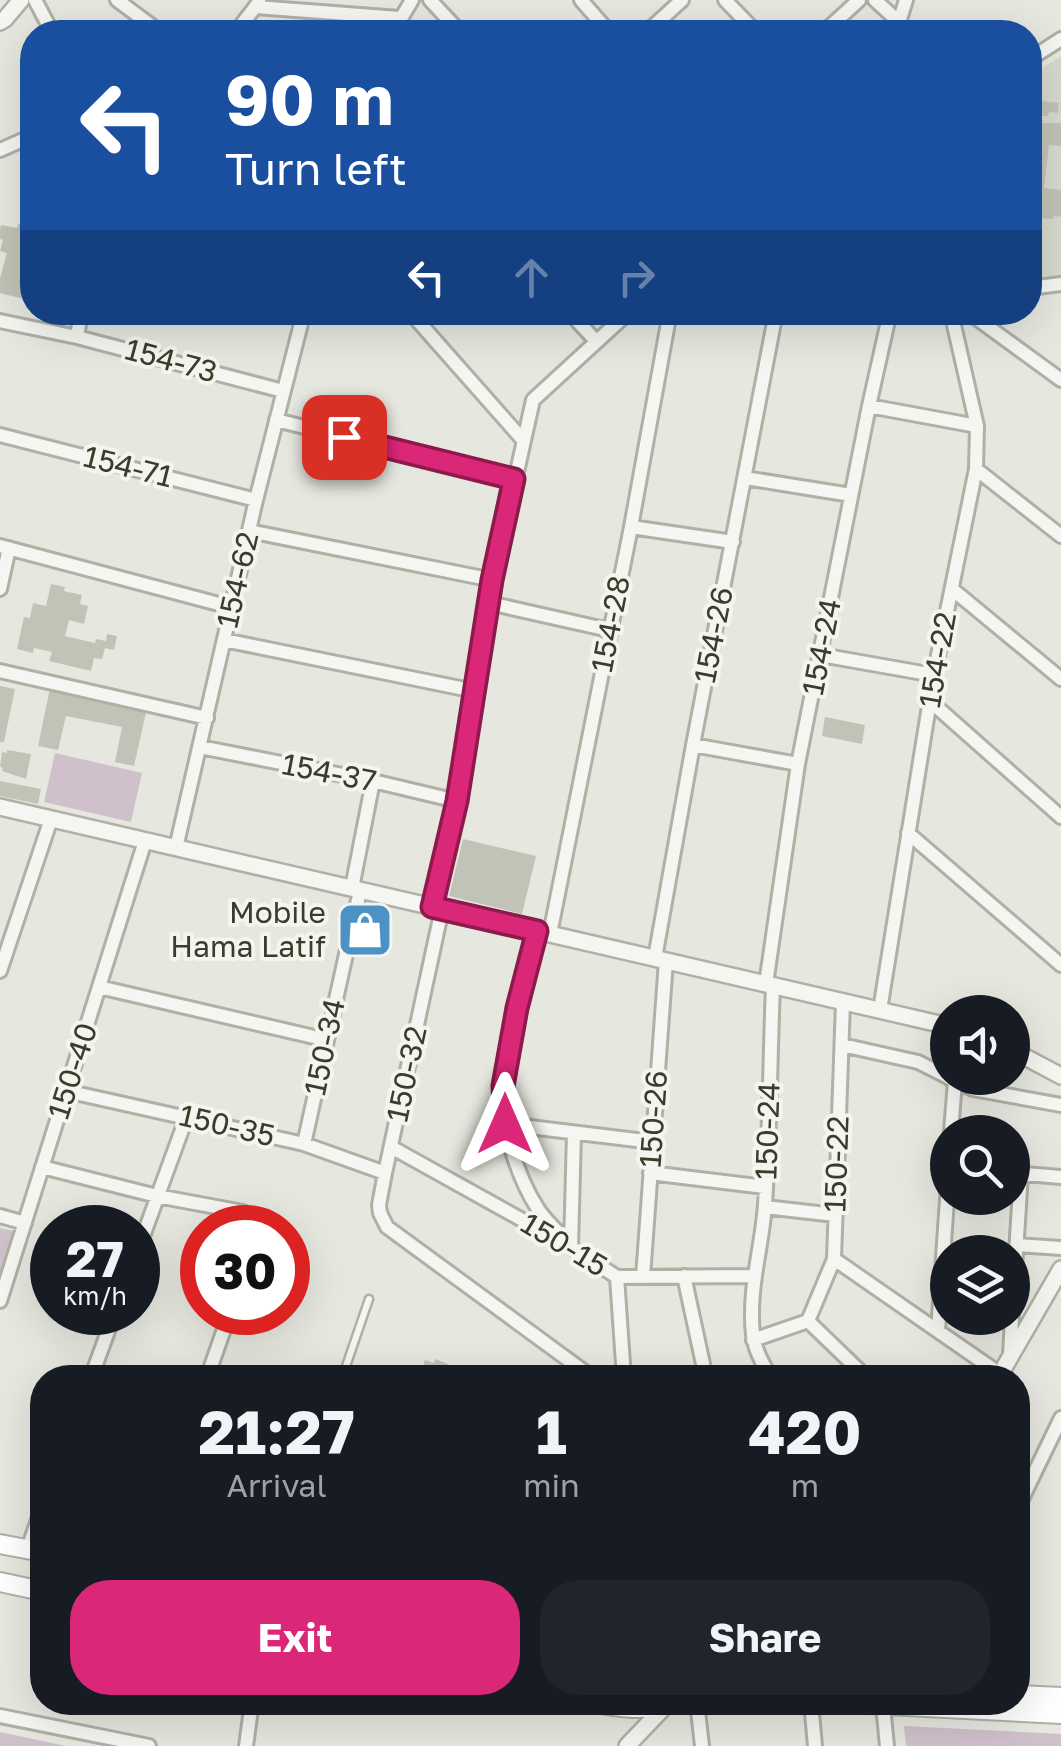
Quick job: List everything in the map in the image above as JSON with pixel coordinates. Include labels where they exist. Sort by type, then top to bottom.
[{"type":"main road","points":[[0,1544],[30,1550]]},
{"type":"main road","points":[[0,1582],[30,1588]]},
{"type":"main road","points":[[1030,1697],[1059,1703]]},
{"type":"main road","points":[[1030,1703],[1059,1703]]},
{"type":"street","points":[[0,22],[20,0]]},
{"type":"street","points":[[117,0],[144,20]]},
{"type":"street","points":[[258,4],[399,18],[412,0]]},
{"type":"street","points":[[430,0],[449,20]]},
{"type":"street","points":[[581,0],[598,20]]},
{"type":"street","points":[[660,20],[682,0]]},
{"type":"street","points":[[725,0],[744,20]]},
{"type":"street","points":[[837,20],[859,0]]},
{"type":"street","points":[[876,0],[892,20]]},
{"type":"street","name":"154-73","points":[[0,322],[77,337],[283,390]]},
{"type":"street","points":[[77,337],[79,325]]},
{"type":"street","name":"154-62","points":[[176,848],[230,607],[300,325]]},
{"type":"street","points":[[421,325],[524,440]]},
{"type":"street","points":[[581,325],[596,341]]},
{"type":"street","points":[[508,423],[614,325]]},
{"type":"street","name":"154-28","points":[[572,1247],[538,1209],[519,1169],[505,1124],[503,1086],[517,1008],[544,933],[610,630],[668,325]]},
{"type":"street","name":"154-26","points":[[660,960],[693,746],[774,325]]},
{"type":"street","name":"154-24","points":[[770,985],[798,764],[887,325]]},
{"type":"street","name":"154-22","points":[[880,1010],[934,675],[976,469],[977,426],[953,325]]},
{"type":"street","points":[[986,325],[1061,380]]},
{"type":"street","name":"150-32","points":[[533,400],[492,580],[457,801],[379,1205],[387,1227],[575,1365]]},
{"type":"street","points":[[868,406],[977,426]]},
{"type":"street","points":[[276,420],[514,479]]},
{"type":"street","name":"154-71","points":[[0,435],[256,500]]},
{"type":"street","points":[[976,469],[1061,536]]},
{"type":"street","points":[[746,478],[851,495]]},
{"type":"street","points":[[631,527],[733,542]]},
{"type":"street","points":[[249,532],[492,580]]},
{"type":"street","points":[[0,590],[5,547],[230,607]]},
{"type":"street","points":[[952,589],[1061,679]]},
{"type":"street","points":[[489,603],[610,630]]},
{"type":"street","points":[[224,640],[474,690]]},
{"type":"street","points":[[821,655],[934,675]]},
{"type":"street","points":[[0,671],[206,718]]},
{"type":"street","points":[[930,702],[1061,816]]},
{"type":"street","points":[[693,746],[798,764]]},
{"type":"street","name":"154-37","points":[[200,747],[457,801]]},
{"type":"street","name":"150-34","points":[[304,1144],[356,889],[372,781]]},
{"type":"street","points":[[0,808],[930,1022]]},
{"type":"street","points":[[0,971],[51,819]]},
{"type":"street","points":[[908,833],[1061,965]]},
{"type":"street","name":"150-40","points":[[0,1302],[145,841]]},
{"type":"street","name":"150-26","points":[[643,1277],[660,960]]},
{"type":"street","name":"150-24","points":[[753,1340],[753,1276],[765,1207],[770,985]]},
{"type":"street","points":[[99,986],[326,1040]]},
{"type":"street","name":"150-22","points":[[808,1321],[834,1259],[843,1002]]},
{"type":"street","points":[[842,1046],[930,1068]]},
{"type":"street","points":[[1030,1060],[1061,1076]]},
{"type":"street","name":"150-35","points":[[66,1091],[304,1144],[385,1173]]},
{"type":"street","points":[[1006,1095],[1061,1105]]},
{"type":"street","points":[[154,1205],[187,1116]]},
{"type":"street","points":[[505,1124],[653,1142]]},
{"type":"street","points":[[572,1247],[574,1133]]},
{"type":"street","name":"150-15","points":[[391,1147],[572,1247],[617,1277],[753,1276]]},
{"type":"street","points":[[42,1167],[205,1205]]},
{"type":"street","points":[[650,1174],[766,1186]]},
{"type":"street","points":[[1030,1174],[1061,1178]]},
{"type":"street","points":[[765,1207],[835,1215]]},
{"type":"street","points":[[0,1216],[25,1223]]},
{"type":"street","points":[[1030,1246],[1061,1248]]},
{"type":"street","points":[[834,1259],[930,1325]]},
{"type":"street","points":[[1005,1365],[1061,1270]]},
{"type":"street","points":[[684,1276],[703,1365]]},
{"type":"street","points":[[617,1277],[623,1365]]},
{"type":"street","points":[[763,1365],[753,1340],[808,1321],[854,1365]]},
{"type":"street","points":[[96,1365],[106,1335]]},
{"type":"street","points":[[216,1365],[224,1335]]},
{"type":"street","points":[[943,1335],[984,1365]]},
{"type":"street","points":[[1010,1357],[1011,1335]]},
{"type":"street","points":[[1030,1482],[1061,1418]]},
{"type":"street","points":[[246,1746],[250,1715]]},
{"type":"street","points":[[627,1746],[658,1715]]},
{"type":"street","points":[[698,1715],[702,1746]]},
{"type":"street","points":[[812,1715],[815,1746]]},
{"type":"street","points":[[883,1715],[887,1746]]},
{"type":"street","points":[[0,1716],[148,1746]]},
{"type":"lane","points":[[346,1365],[369,1299]]},
{"type":"shaded area","points":[[1061,56],[1061,280],[1042,282],[1042,68]]},
{"type":"shaded area","points":[[55,753],[142,773],[131,822],[44,802]]},
{"type":"shaded area","points":[[0,1228],[19,1232],[0,1293]]},
{"type":"shaded area","points":[[904,1726],[1061,1734],[1061,1746],[906,1746]]},
{"type":"shaded area","points":[[0,1732],[66,1746],[0,1746]]},
{"type":"building","points":[[1042,101],[1059,103],[1058,113],[1049,112],[1042,116]]},
{"type":"building","points":[[1042,123],[1061,123],[1061,146],[1049,145],[1044,188],[1061,190],[1061,217],[1042,218]]},
{"type":"building","points":[[20,224],[20,298],[0,293],[7,253],[0,251],[1,225],[17,228]]},
{"type":"building","points":[[51,584],[82,595],[80,604],[88,606],[84,624],[69,620],[65,636],[95,643],[96,639],[106,641],[107,634],[117,636],[114,650],[105,648],[102,659],[94,658],[91,671],[49,661],[52,652],[17,649],[24,617],[30,618],[33,603],[46,606]]},
{"type":"building","points":[[0,686],[15,689],[4,742],[0,742]]},
{"type":"building","points":[[50,688],[147,708],[134,766],[115,762],[122,727],[66,716],[58,750],[38,746]]},
{"type":"building","points":[[825,717],[865,725],[862,744],[822,736]]},
{"type":"building","points":[[2,752],[31,754],[26,779],[2,771]]},
{"type":"building","points":[[0,781],[41,789],[38,804],[0,796]]},
{"type":"building","points":[[463,839],[536,856],[522,914],[449,896]]},
{"type":"building","points":[[435,1359],[448,1365],[423,1365],[425,1360],[434,1363]]},
{"type":"place","name":"Mobile Hama Latif","points":[[365,930]]},
{"type":"route","points":[[344,437],[514,479],[492,580],[457,801],[432,907],[537,931],[517,1008],[503,1086],[505,1124]]}]
